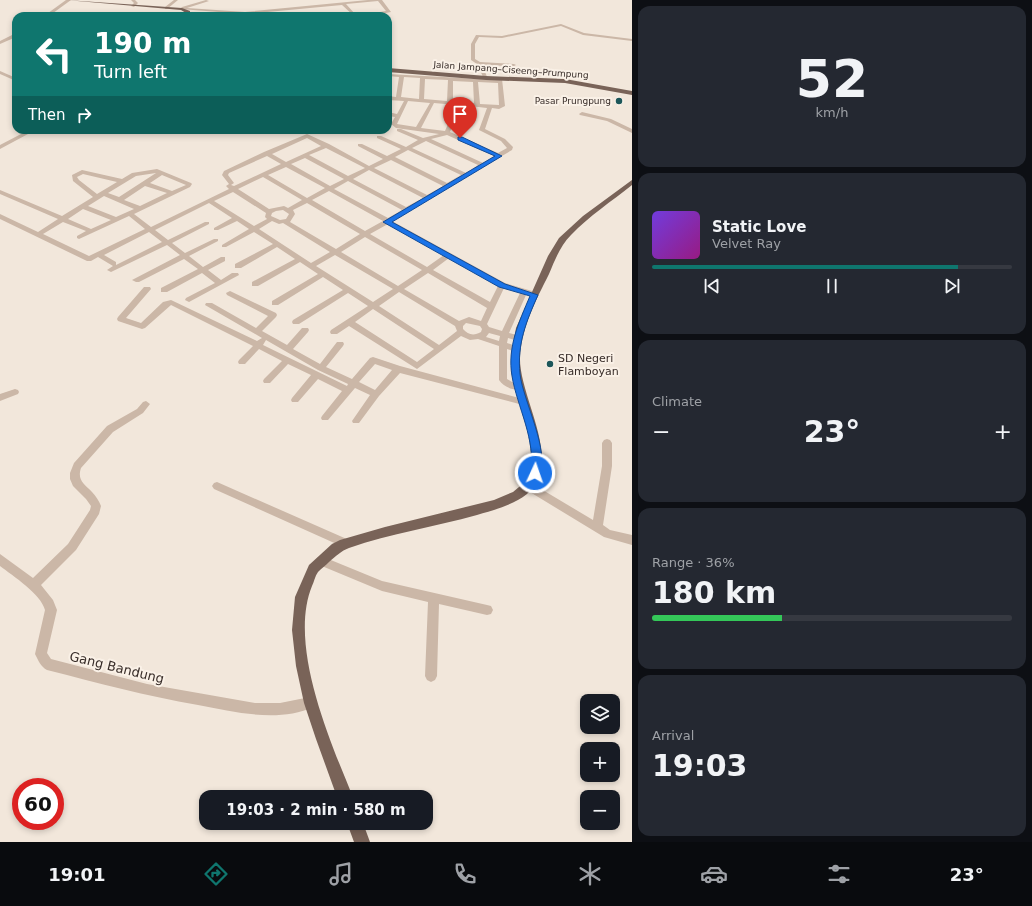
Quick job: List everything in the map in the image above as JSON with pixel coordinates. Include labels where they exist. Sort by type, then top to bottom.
[{"type":"main road","points":[[69,0],[182,9],[188,12]]},
{"type":"main road","name":"Jalan Jampang–Ciseeng–Prumpung","points":[[392,70],[500,80],[565,81],[632,93]]},
{"type":"main road","points":[[342,790],[316,724],[304,679],[301,659],[299,621],[304,591],[309,577],[321,561],[335,548],[345,543],[404,526],[451,517],[487,507],[504,501],[528,486],[535,473],[537,459],[535,445],[516,375],[516,349],[529,293],[563,239],[632,182]]},
{"type":"main road","points":[[358,830],[362,842]]},
{"type":"street","points":[[52,12],[69,0]]},
{"type":"street","points":[[133,0],[136,3],[133,6]]},
{"type":"street","points":[[166,8],[176,0]]},
{"type":"street","points":[[300,0],[301,8]]},
{"type":"street","points":[[256,12],[380,0],[389,12]]},
{"type":"street","points":[[182,9],[207,1]]},
{"type":"street","points":[[343,4],[351,12]]},
{"type":"street","points":[[311,12],[320,10],[317,6]]},
{"type":"street","points":[[182,9],[229,12]]},
{"type":"street","points":[[514,65],[479,63],[473,60],[473,44],[478,36],[502,37],[561,25],[583,34],[632,40]]},
{"type":"street","points":[[0,44],[12,37]]},
{"type":"street","points":[[479,63],[486,78]]},
{"type":"street","points":[[0,72],[12,78]]},
{"type":"street","points":[[392,75],[500,80],[502,106],[392,98]]},
{"type":"street","points":[[398,99],[402,76]]},
{"type":"street","points":[[421,101],[423,77]]},
{"type":"street","points":[[450,103],[451,79]]},
{"type":"street","points":[[475,80],[477,105]]},
{"type":"street","points":[[392,101],[405,103],[394,124],[400,131],[483,165]]},
{"type":"street","points":[[418,129],[432,104]]},
{"type":"street","points":[[428,198],[370,168],[327,145],[310,137],[304,136],[226,172],[225,176],[233,186],[272,211],[288,210],[329,190],[349,179],[370,168],[389,158],[425,140],[447,133],[459,104]]},
{"type":"street","points":[[312,266],[511,148],[506,141],[482,130],[490,106]]},
{"type":"street","points":[[582,114],[609,120],[632,130]]},
{"type":"street","points":[[392,115],[398,116]]},
{"type":"street","points":[[396,126],[447,133],[499,156]]},
{"type":"street","points":[[0,146],[25,134]]},
{"type":"street","points":[[379,137],[466,175]]},
{"type":"street","points":[[0,140],[16,138]]},
{"type":"street","points":[[0,216],[89,259],[233,186],[263,175],[327,145]]},
{"type":"street","points":[[360,145],[448,186]]},
{"type":"street","points":[[266,153],[329,190],[502,285],[529,293],[504,335],[503,380],[509,385],[519,387]]},
{"type":"street","points":[[304,155],[407,210]]},
{"type":"street","points":[[39,234],[122,180],[134,174],[153,171],[189,184],[188,186],[130,214],[79,237]]},
{"type":"street","points":[[119,200],[162,173]]},
{"type":"street","points":[[263,175],[492,307]]},
{"type":"street","points":[[122,180],[91,182],[100,195],[141,208]]},
{"type":"street","points":[[145,184],[172,193]]},
{"type":"street","points":[[84,256],[210,200],[233,186]]},
{"type":"street","points":[[150,204],[164,190]]},
{"type":"street","points":[[0,192],[92,231]]},
{"type":"street","points":[[210,200],[440,350]]},
{"type":"street","points":[[82,206],[117,220]]},
{"type":"street","points":[[287,220],[292,214],[288,210]]},
{"type":"street","points":[[270,220],[268,217],[272,211]]},
{"type":"street","points":[[130,214],[220,283]]},
{"type":"street","points":[[216,229],[237,218]]},
{"type":"street","points":[[224,246],[255,230],[270,220],[287,220],[461,326],[469,337],[479,337],[516,349]]},
{"type":"street","points":[[98,254],[112,267],[207,223]]},
{"type":"street","points":[[136,280],[216,240]]},
{"type":"street","points":[[238,266],[278,244]]},
{"type":"street","points":[[334,332],[448,256]]},
{"type":"street","points":[[164,290],[223,259]]},
{"type":"street","points":[[255,284],[300,259]]},
{"type":"street","points":[[275,303],[323,274]]},
{"type":"street","points":[[189,300],[235,275]]},
{"type":"street","points":[[479,337],[485,334],[485,327],[502,285]]},
{"type":"street","points":[[147,289],[121,319],[142,326],[166,304],[171,302],[288,359],[319,371],[350,387],[376,394]]},
{"type":"street","points":[[296,322],[348,290]]},
{"type":"street","points":[[230,293],[273,315],[274,317],[257,332]]},
{"type":"street","points":[[209,305],[288,349],[319,371]]},
{"type":"street","points":[[349,322],[417,366],[440,350],[461,326],[474,320],[485,327],[504,335],[518,338]]},
{"type":"street","points":[[288,349],[305,330]]},
{"type":"street","points":[[242,362],[266,337]]},
{"type":"street","points":[[295,400],[340,344]]},
{"type":"street","points":[[267,381],[288,359]]},
{"type":"street","points":[[325,418],[373,360],[398,369],[523,402]]},
{"type":"street","points":[[356,421],[376,394],[398,369]]},
{"type":"street","points":[[0,398],[15,392]]},
{"type":"street","points":[[32,586],[72,547],[95,511],[96,506],[92,498],[75,482],[73,473],[77,466],[110,429],[140,411],[146,404]]},
{"type":"street","points":[[597,528],[607,466],[606,443]]},
{"type":"street","points":[[217,486],[345,543]]},
{"type":"street","points":[[528,486],[608,534],[632,540]]},
{"type":"street","name":"Gang Bandung","points":[[0,559],[51,604],[51,610],[40,654],[48,664],[134,687],[255,709],[280,709],[310,703]]},
{"type":"street","points":[[321,561],[382,586],[487,610]]},
{"type":"street","points":[[432,676],[434,598]]},
{"type":"place","name":"Pasar Prungpung","points":[[619,101]]},
{"type":"place","name":"SD Negeri Flamboyan","points":[[550,364]]},
{"type":"route","points":[[460,138],[499,156],[387,222],[502,285],[534,295],[524,315],[519,330],[516,349],[516,375],[535,445],[537,465],[535,473]]}]
